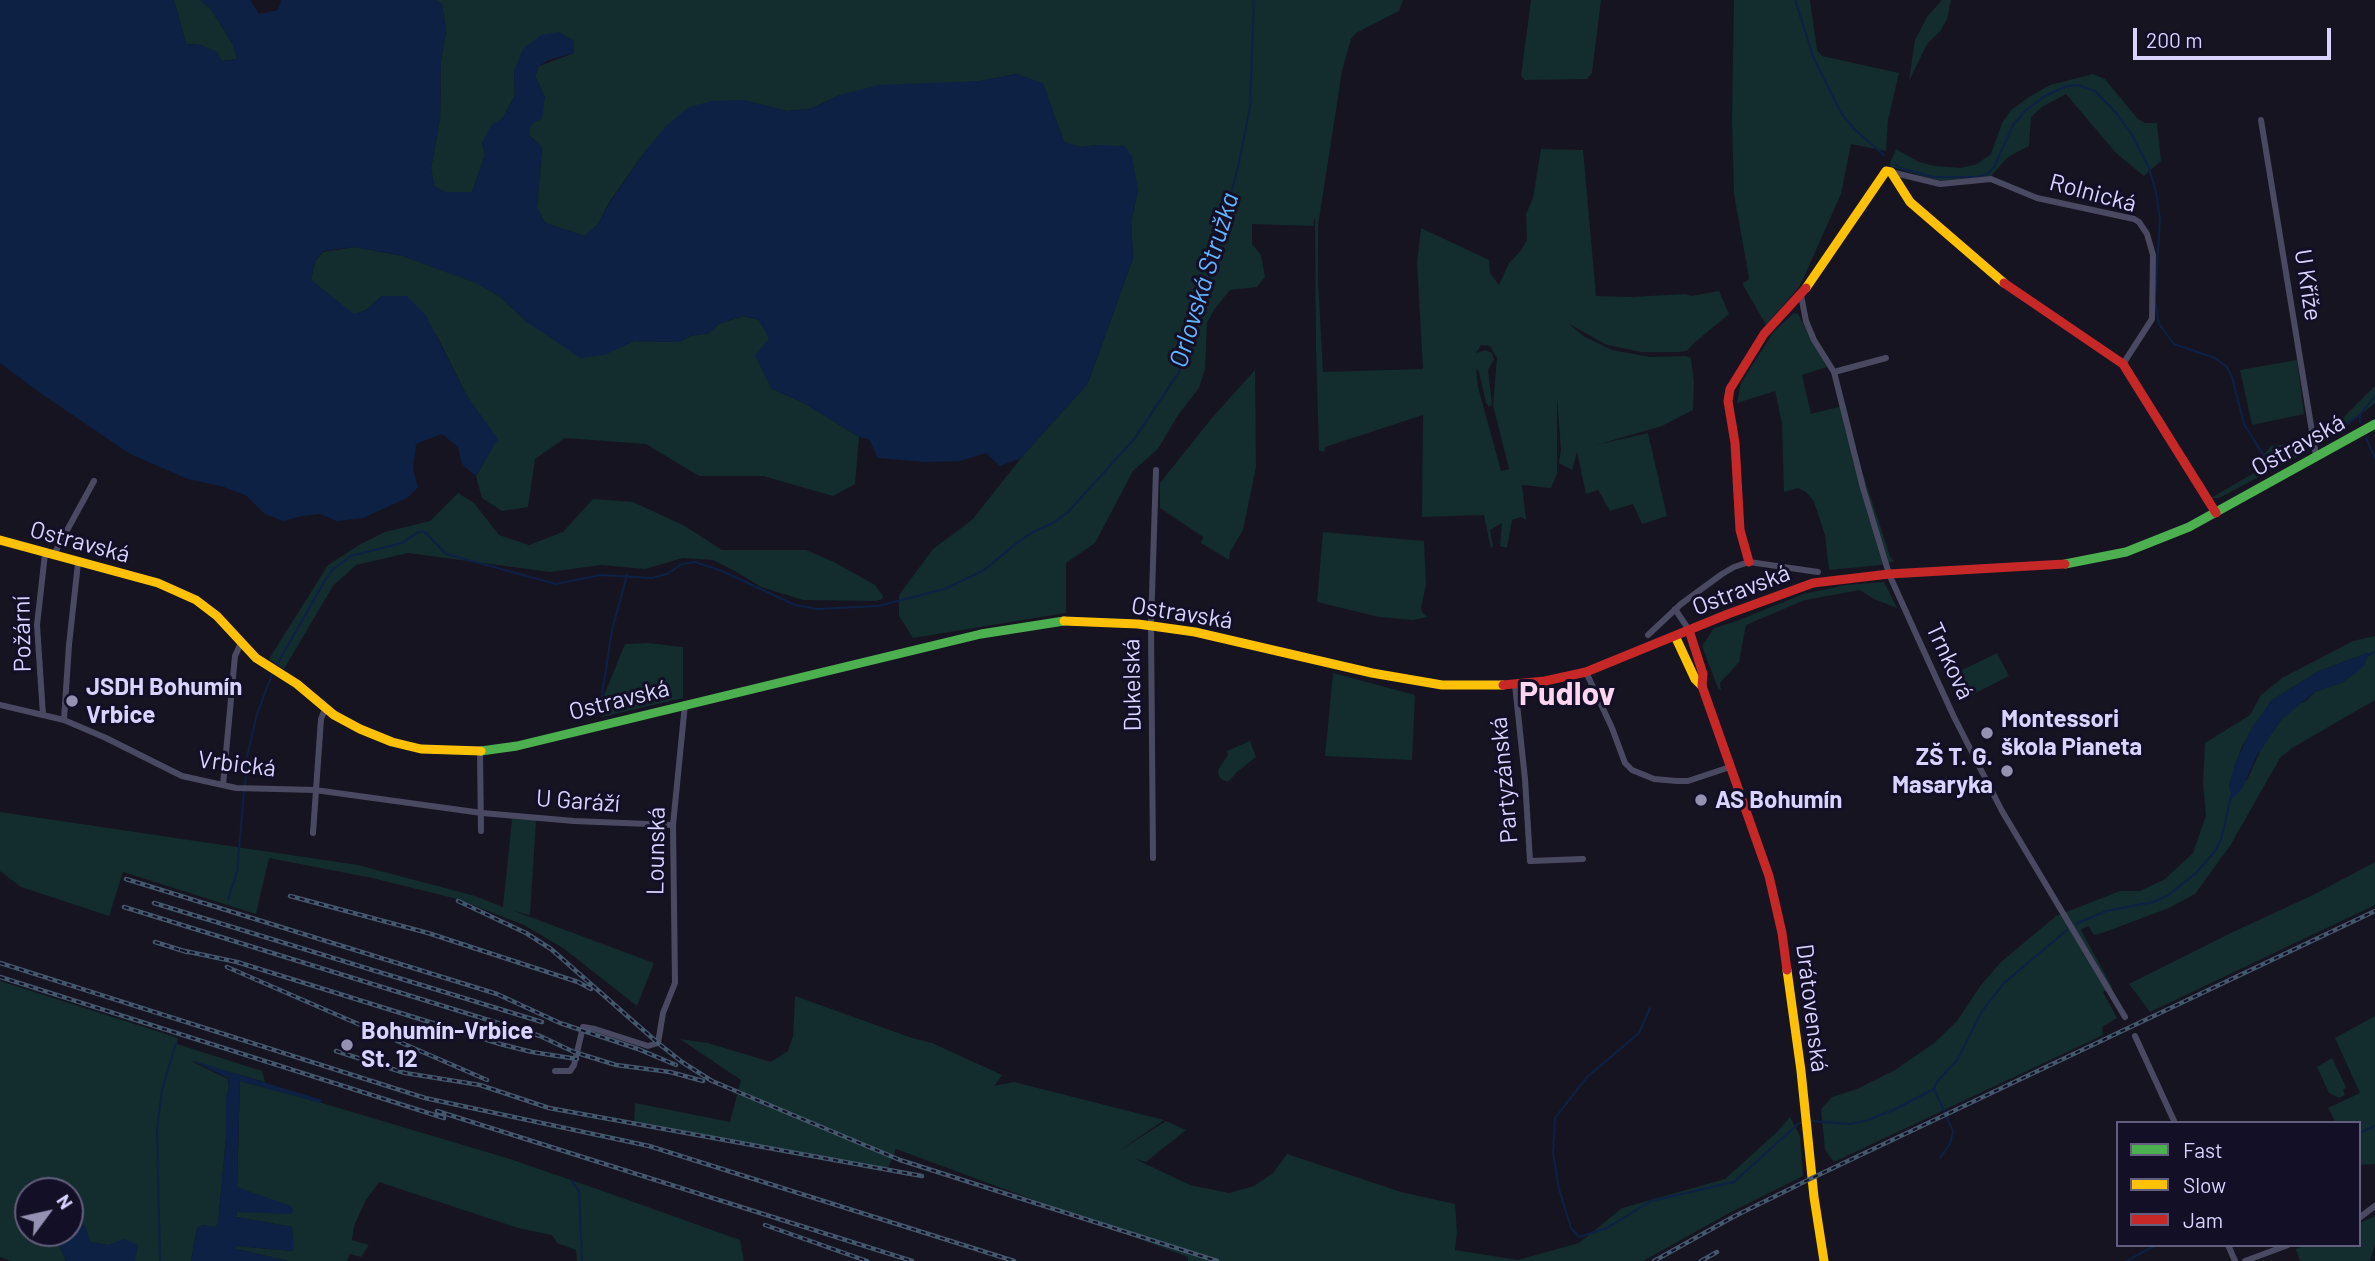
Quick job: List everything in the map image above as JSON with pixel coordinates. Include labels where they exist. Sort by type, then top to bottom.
[{"type":"main road","points":[[1749,562],[1740,530],[1729,393],[1764,334],[1801,295],[1886,171],[1891,172],[1910,202],[2007,285],[2123,363],[2216,513]]},
{"type":"main road","name":"Ostravská","points":[[0,540],[159,583],[182,593],[217,616],[241,643],[266,665],[282,674],[325,709],[359,729],[406,746],[442,751],[480,751],[517,746],[1014,627],[1065,621],[1151,625],[1207,634],[1398,678],[1442,685],[1515,685],[1586,672],[1791,590],[1825,581],[1889,574],[2015,569],[2117,555],[2161,540],[2216,513],[2375,424]]},
{"type":"main road","name":"Drátovenská","points":[[1689,630],[1703,674],[1702,686],[1769,876],[1782,933],[1824,1261]]},
{"type":"main road","name":"Drátovenská","points":[[1675,636],[1695,679],[1702,686]]},
{"type":"street","name":"U Kříže","points":[[2261,120],[2316,456]]},
{"type":"street","name":"Rolnická","points":[[1891,172],[1940,184],[1991,179],[2037,198],[2139,222],[2147,234],[2153,255],[2152,320],[2123,363]]},
{"type":"street","points":[[1801,295],[1806,321],[1814,340],[1834,373],[1886,359]]},
{"type":"street","name":"Trnková","points":[[1834,373],[1863,488],[1889,574],[1954,717],[2003,811],[2125,1017]]},
{"type":"street","name":"Dukelská","points":[[1153,858],[1151,625],[1156,470]]},
{"type":"street","points":[[49,555],[94,481]]},
{"type":"street","name":"Požární","points":[[43,715],[37,625],[49,555]]},
{"type":"street","name":"Ostravská","points":[[1648,635],[1675,609],[1722,574],[1749,562],[1818,572]]},
{"type":"street","name":"Požární","points":[[64,720],[78,563]]},
{"type":"street","points":[[1675,609],[1689,630]]},
{"type":"street","points":[[223,785],[234,656],[241,643]]},
{"type":"street","points":[[1586,672],[1625,763],[1632,770],[1654,779],[1677,781],[1730,767]]},
{"type":"street","name":"Partyzánská","points":[[1515,685],[1530,861],[1583,859]]},
{"type":"street","name":"Lounská","points":[[555,1071],[570,1070],[574,1065],[583,1027],[648,1046],[658,1043],[663,1013],[675,983],[673,825],[685,704]]},
{"type":"street","name":"Vrbická","points":[[0,705],[64,720],[182,776],[236,788],[315,790],[481,813]]},
{"type":"street","points":[[313,833],[321,719],[325,709]]},
{"type":"street","points":[[480,751],[481,831]]},
{"type":"street","name":"U Garáží","points":[[481,813],[575,821],[673,825]]},
{"type":"street","points":[[2135,1036],[2174,1121]]},
{"type":"street","points":[[2245,1261],[2283,1247]]},
{"type":"green space","points":[[174,0],[200,0],[211,9],[233,45],[237,59],[222,61],[201,45],[186,44]]},
{"type":"green space","points":[[435,0],[1403,0],[1399,11],[1356,33],[1351,39],[1342,71],[1318,226],[1323,372],[1423,369],[1417,263],[1421,228],[1489,260],[1490,273],[1499,285],[1509,263],[1527,240],[1526,214],[1533,198],[1541,149],[1583,150],[1596,296],[1691,296],[1719,291],[1729,314],[1687,351],[1678,352],[1642,352],[1607,345],[1569,324],[1585,337],[1612,350],[1650,357],[1691,358],[1693,410],[1662,426],[1596,445],[1648,433],[1667,516],[1642,524],[1633,504],[1610,511],[1598,490],[1586,494],[1577,452],[1572,470],[1559,463],[1561,450],[1557,397],[1557,474],[1551,488],[1522,485],[1526,520],[1521,517],[1512,520],[1507,548],[1500,546],[1502,523],[1490,530],[1493,546],[1491,549],[1484,515],[1422,517],[1423,415],[1325,447],[1324,452],[1319,450],[1315,217],[1313,226],[1252,224],[1252,244],[1261,255],[1265,277],[1257,287],[1230,290],[1214,310],[1207,323],[1205,369],[1199,388],[1178,415],[1158,449],[1133,471],[1095,543],[1066,563],[1066,613],[913,638],[899,616],[899,595],[933,549],[972,520],[1021,458],[1088,383],[1133,258],[1131,222],[1138,190],[1097,145],[1080,147],[1064,142],[1043,84],[1017,74],[980,81],[840,95],[810,109],[787,111],[743,100],[646,150],[610,201],[598,224],[585,236],[545,223],[537,208],[542,147],[530,136],[530,127],[545,97],[535,76],[539,66],[574,53],[574,41],[514,71],[515,95],[503,118],[482,143],[485,155],[472,192],[445,192],[434,186],[431,168],[440,118],[441,60],[446,31],[442,4]],"holes":[[[1481,345],[1490,346],[1497,358],[1493,405],[1509,469],[1501,471],[1478,387],[1476,368],[1486,403],[1490,407],[1492,404],[1488,370],[1494,360],[1492,353],[1485,350],[1476,353]]]},
{"type":"green space","points":[[1531,0],[1601,0],[1592,73],[1587,79],[1525,80],[1521,76]]},
{"type":"green space","points":[[1734,0],[1810,0],[1817,50],[1822,56],[1899,73],[1888,120],[1886,151],[1851,144],[1841,194],[1800,286],[1766,325],[1743,285],[1749,278],[1734,194]]},
{"type":"green space","points":[[1942,0],[1951,0],[1947,19],[1941,30],[1927,44],[1909,81],[1915,40],[1927,17]]},
{"type":"green space","points":[[2093,74],[2105,79],[2137,118],[2145,123],[2157,123],[2161,161],[2144,176],[2116,153],[2066,94],[2042,107],[2031,117],[2029,146],[2008,157],[1991,176],[1939,181],[1889,166],[1896,149],[1919,162],[1935,166],[1961,168],[1977,164],[1991,154],[2002,123],[2011,110],[2050,85]]},
{"type":"green space","points":[[355,247],[403,256],[477,283],[499,296],[527,322],[604,354],[634,341],[679,342],[690,336],[709,333],[719,324],[743,316],[759,320],[770,339],[771,388],[804,403],[859,437],[855,484],[833,496],[763,476],[699,476],[646,444],[565,438],[535,459],[528,507],[502,511],[482,498],[476,476],[497,439],[468,398],[436,334],[382,296],[366,310],[354,315],[311,280],[315,261],[323,252]]},
{"type":"green space","points":[[1794,313],[1798,314],[1827,367],[1802,375],[1811,414],[1846,405],[1860,465],[1890,556],[1894,561],[1881,565],[1829,570],[1825,535],[1814,502],[1806,492],[1798,488],[1784,492],[1782,423],[1775,391],[1737,403],[1741,383],[1758,356],[1775,330]]},
{"type":"green space","points":[[2297,360],[2304,414],[2252,425],[2240,370]]},
{"type":"green space","points":[[1255,370],[1256,467],[1243,530],[1230,552],[1229,560],[1201,543],[1203,537],[1160,508],[1160,483],[1211,419]]},
{"type":"green space","points":[[2375,386],[2375,403],[2344,428],[2319,445],[2219,498],[2211,498],[2264,467],[2261,458],[2271,446],[2317,436],[2342,419]]},
{"type":"green space","points":[[458,493],[474,503],[499,535],[529,545],[563,532],[593,499],[633,502],[685,526],[722,550],[806,550],[875,585],[883,596],[876,601],[803,600],[761,587],[713,560],[683,558],[645,569],[601,565],[550,572],[408,553],[356,565],[333,586],[284,669],[269,659],[328,565],[385,532],[430,521]]},
{"type":"green space","points":[[1323,532],[1424,541],[1426,585],[1421,608],[1427,617],[1413,620],[1379,617],[1317,602]]},
{"type":"green space","points":[[1884,582],[1897,608],[1860,590],[1805,600],[1746,625],[1739,662],[1720,683],[1721,690],[1718,688],[1702,646],[1714,628],[1803,594],[1845,585]]},
{"type":"green space","points":[[2375,636],[2375,700],[2292,748],[2280,758],[2230,846],[2195,894],[2169,908],[2105,932],[2094,935],[2088,926],[2081,930],[2112,987],[2103,992],[2117,1018],[2102,1027],[2103,1035],[1834,1162],[1825,1150],[1821,1109],[1832,1097],[1857,1089],[1895,1070],[1934,1043],[1957,1021],[1981,985],[2001,962],[2056,916],[2120,891],[2140,891],[2165,879],[2193,853],[2206,815],[2203,783],[2205,743],[2250,715],[2261,695],[2282,678],[2353,641]],"holes":[[[2367,653],[2364,665],[2343,682],[2315,692],[2306,701],[2295,706],[2263,745],[2247,780],[2229,786],[2242,746],[2272,700],[2319,671]]]},
{"type":"green space","points":[[648,643],[683,647],[683,698],[602,717],[603,698],[625,644]]},
{"type":"green space","points":[[1997,653],[2009,676],[1970,696],[1958,672]]},
{"type":"green space","points":[[1333,673],[1415,695],[1412,760],[1325,756]]},
{"type":"green space","points":[[1250,741],[1256,757],[1228,782],[1219,777],[1218,770],[1228,755],[1227,751]]},
{"type":"green space","points":[[0,812],[358,865],[475,896],[503,907],[512,819],[536,820],[530,915],[514,911],[654,963],[637,1006],[563,948],[524,925],[457,899],[372,878],[269,858],[256,914],[123,872],[109,916],[21,887],[0,871]]},
{"type":"green space","points":[[2375,862],[2375,905],[2150,1012],[2129,984],[2313,895]]},
{"type":"green space","points":[[0,981],[178,1038],[177,1044],[262,1071],[265,1082],[191,1061],[228,1079],[229,1088],[226,1098],[226,1137],[218,1225],[203,1225],[197,1228],[191,1261],[135,1261],[135,1258],[108,1245],[90,1242],[84,1237],[84,1177],[14,1177],[14,1247],[60,1247],[66,1261],[11,1261],[0,1257]]},
{"type":"green space","points":[[795,996],[932,1043],[1002,1075],[994,1086],[1014,1082],[1164,1120],[1119,1151],[1166,1121],[1186,1130],[1146,1162],[1135,1159],[1190,1185],[1229,1193],[1254,1186],[1273,1173],[1287,1154],[1401,1192],[1455,1204],[1455,1250],[1518,1260],[1579,1243],[1622,1208],[1725,1179],[1790,1117],[1800,1136],[1803,1176],[1643,1261],[1188,1261],[1188,1257],[896,1149],[888,1168],[634,1122],[635,1103],[730,1122],[741,1080],[680,1039],[708,1043],[771,1062],[788,1051],[793,1036]]},
{"type":"green space","points":[[2375,1016],[2375,1164],[2361,1165],[2361,1121],[2335,1121],[2328,1108],[2360,1093],[2335,1038]]},
{"type":"green space","points":[[2332,1058],[2346,1087],[2343,1090],[2345,1095],[2339,1098],[2329,1093],[2317,1067]]},
{"type":"green space","points":[[240,1081],[510,1159],[740,1240],[744,1261],[577,1261],[576,1250],[557,1243],[552,1235],[518,1228],[379,1182],[366,1200],[354,1226],[352,1240],[369,1245],[361,1257],[350,1254],[347,1261],[288,1261],[236,1249],[236,1246],[293,1251],[292,1227],[236,1217],[242,1191],[237,1187]]},
{"type":"green space","points":[[2375,1216],[2375,1244],[2370,1261],[2300,1261],[2296,1249],[2301,1247],[2361,1247],[2361,1222]]},
{"type":"water","points":[[0,0],[174,0],[186,44],[201,45],[217,52],[222,61],[237,59],[233,45],[211,9],[200,0],[250,0],[259,14],[278,10],[281,0],[435,0],[442,4],[446,31],[441,60],[440,118],[431,168],[434,186],[445,192],[472,192],[485,155],[482,143],[492,124],[503,118],[515,95],[514,71],[523,49],[541,35],[559,32],[574,41],[574,53],[549,60],[539,66],[535,76],[545,97],[542,119],[530,127],[530,136],[542,147],[537,208],[545,223],[585,236],[598,224],[646,150],[666,126],[689,107],[713,101],[743,100],[787,111],[810,109],[840,95],[879,85],[980,81],[1016,74],[1043,83],[1064,142],[1080,147],[1124,146],[1132,156],[1138,190],[1131,222],[1133,258],[1088,383],[1021,458],[1000,466],[986,453],[960,461],[925,462],[878,458],[869,439],[859,437],[804,403],[771,388],[755,355],[769,339],[759,320],[743,316],[719,324],[709,333],[690,336],[679,342],[634,341],[604,355],[580,358],[527,322],[499,296],[476,283],[403,256],[355,247],[323,251],[315,261],[311,280],[354,314],[366,310],[382,296],[407,296],[425,314],[468,398],[498,439],[476,476],[462,464],[458,447],[442,434],[416,444],[413,469],[418,487],[407,498],[363,518],[337,521],[320,514],[283,521],[265,514],[247,496],[224,487],[188,479],[130,454],[0,363]]},
{"type":"water","points":[[2369,654],[2364,665],[2356,673],[2343,682],[2315,692],[2282,719],[2256,757],[2242,789],[2232,799],[2229,786],[2235,764],[2251,729],[2272,700],[2319,671]]},
{"type":"water","points":[[191,1060],[322,1100],[321,1103],[240,1081],[237,1187],[291,1206],[293,1211],[291,1214],[237,1212],[236,1217],[292,1227],[294,1251],[237,1246],[236,1249],[288,1261],[191,1261],[197,1228],[203,1225],[214,1227],[218,1224],[226,1137],[226,1098],[229,1088],[228,1078]]},
{"type":"water","points":[[84,1225],[90,1242],[108,1245],[124,1239],[138,1245],[135,1261],[66,1261],[60,1247],[84,1247]]},
{"type":"waterway","name":"Orlovská Stružka","points":[[275,668],[333,569],[351,556],[402,543],[418,532],[425,532],[446,554],[556,584],[600,575],[652,578],[667,574],[682,564],[695,562],[722,571],[795,605],[817,609],[878,606],[945,589],[984,570],[1033,532],[1053,523],[1068,512],[1135,438],[1179,372],[1208,280],[1239,163],[1250,107],[1254,0]]},
{"type":"waterway","points":[[1795,0],[1814,59],[1841,113],[1855,130],[1884,155]]},
{"type":"waterway","points":[[1895,164],[1900,168],[1933,177],[1976,177],[1987,174],[1994,167],[2013,125],[2026,110],[2045,96],[2067,86],[2078,85],[2095,91],[2132,135],[2149,168],[2156,192],[2160,219],[2155,300],[2159,324],[2174,344],[2215,358],[2227,367],[2244,424],[2262,453],[2273,461],[2311,447]]},
{"type":"waterway","points":[[2360,423],[2360,415],[2375,396]]},
{"type":"waterway","points":[[2320,441],[2360,415]]},
{"type":"waterway","points":[[2366,438],[2375,458]]},
{"type":"waterway","points":[[599,714],[612,630],[627,575]]},
{"type":"waterway","points":[[2368,655],[2375,652]]},
{"type":"waterway","name":"Orlovská Stružka","points":[[245,785],[247,757],[257,714],[273,672]]},
{"type":"waterway","name":"Orlovská Stružka","points":[[228,899],[237,872],[244,791]]},
{"type":"waterway","points":[[2076,924],[2106,911],[2153,902],[2167,896],[2195,874],[2216,850],[2231,796]]},
{"type":"waterway","points":[[1940,1158],[1950,1144],[1953,1131],[1934,1089],[1936,1083],[1958,1059],[1982,1011],[2004,983],[2067,930]]},
{"type":"waterway","points":[[1650,1008],[1639,1033],[1587,1077],[1555,1118],[1553,1153],[1559,1189],[1571,1228],[1579,1237],[1607,1228],[1651,1201],[1734,1182],[1802,1123]]},
{"type":"waterway","name":"Orlovská Stružka","points":[[160,1261],[157,1130],[162,1090],[176,1043]]},
{"type":"waterway","points":[[1811,1121],[1850,1124],[1865,1121],[1934,1089]]},
{"type":"waterway","points":[[2361,1132],[2375,1126]]},
{"type":"waterway","points":[[571,1180],[579,1191],[582,1261]]},
{"type":"waterway","points":[[2127,1261],[2152,1247]]},
{"type":"railway","points":[[126,879],[497,994],[560,1023],[638,1049],[676,1065]]},
{"type":"railway","points":[[290,896],[428,933],[578,982],[591,989]]},
{"type":"railway","points":[[458,901],[526,933],[551,949],[658,1043],[712,1081],[900,1160],[1217,1261]]},
{"type":"railway","points":[[154,903],[542,1022]]},
{"type":"railway","points":[[124,907],[540,1036],[574,1052],[616,1065],[670,1072],[703,1081]]},
{"type":"railway","points":[[1654,1261],[1733,1217],[1812,1178],[2375,911]]},
{"type":"railway","points":[[155,942],[187,952]]},
{"type":"railway","points":[[180,950],[237,962],[500,1044],[577,1059]]},
{"type":"railway","points":[[0,963],[425,1098],[649,1146],[1014,1261]]},
{"type":"railway","points":[[227,967],[487,1080]]},
{"type":"railway","points":[[0,977],[444,1118]]},
{"type":"railway","points":[[336,1051],[405,1073],[480,1085],[549,1108],[922,1176]]},
{"type":"railway","points":[[437,1111],[912,1261]]},
{"type":"railway","points":[[765,1225],[867,1261]]},
{"type":"railway","points":[[1701,1261],[1717,1252]]},
{"type":"traffic: fast","points":[[2065,564],[2126,552],[2189,527],[2375,424]]},
{"type":"traffic: fast","points":[[481,751],[517,746],[981,634],[1064,621]]},
{"type":"traffic: slow","points":[[1806,288],[1886,171],[1891,172],[1910,202],[2004,283]]},
{"type":"traffic: slow","points":[[0,540],[158,583],[196,600],[217,616],[256,658],[297,684],[334,715],[360,729],[392,742],[421,749],[481,751]]},
{"type":"traffic: slow","points":[[1064,621],[1138,624],[1195,632],[1372,673],[1442,685],[1503,685]]},
{"type":"traffic: slow","points":[[1675,636],[1695,679],[1702,686]]},
{"type":"traffic: slow","points":[[1787,970],[1824,1261]]},
{"type":"traffic: jam","points":[[2004,283],[2123,364],[2216,513]]},
{"type":"traffic: jam","points":[[1749,562],[1740,530],[1735,443],[1728,401],[1730,389],[1764,334],[1806,288]]},
{"type":"traffic: jam","points":[[1503,685],[1545,681],[1586,672],[1728,614],[1813,583],[1889,574],[2065,564]]},
{"type":"traffic: jam","points":[[1689,630],[1703,674],[1702,686],[1769,876],[1787,970]]},
{"type":"place","name":"JSDH Bohumín Vrbice","points":[[72,701]]},
{"type":"place","name":"Montessori škola Pianeta","points":[[1987,733]]},
{"type":"place","name":"ZŠ T. G. Masaryka","points":[[2007,771]]},
{"type":"place","name":"AS Bohumín","points":[[1701,800]]},
{"type":"place","name":"Bohumín-Vrbice St. 12","points":[[347,1045]]},
{"type":"district","name":"Pudlov","points":[[1567,694]]}]
